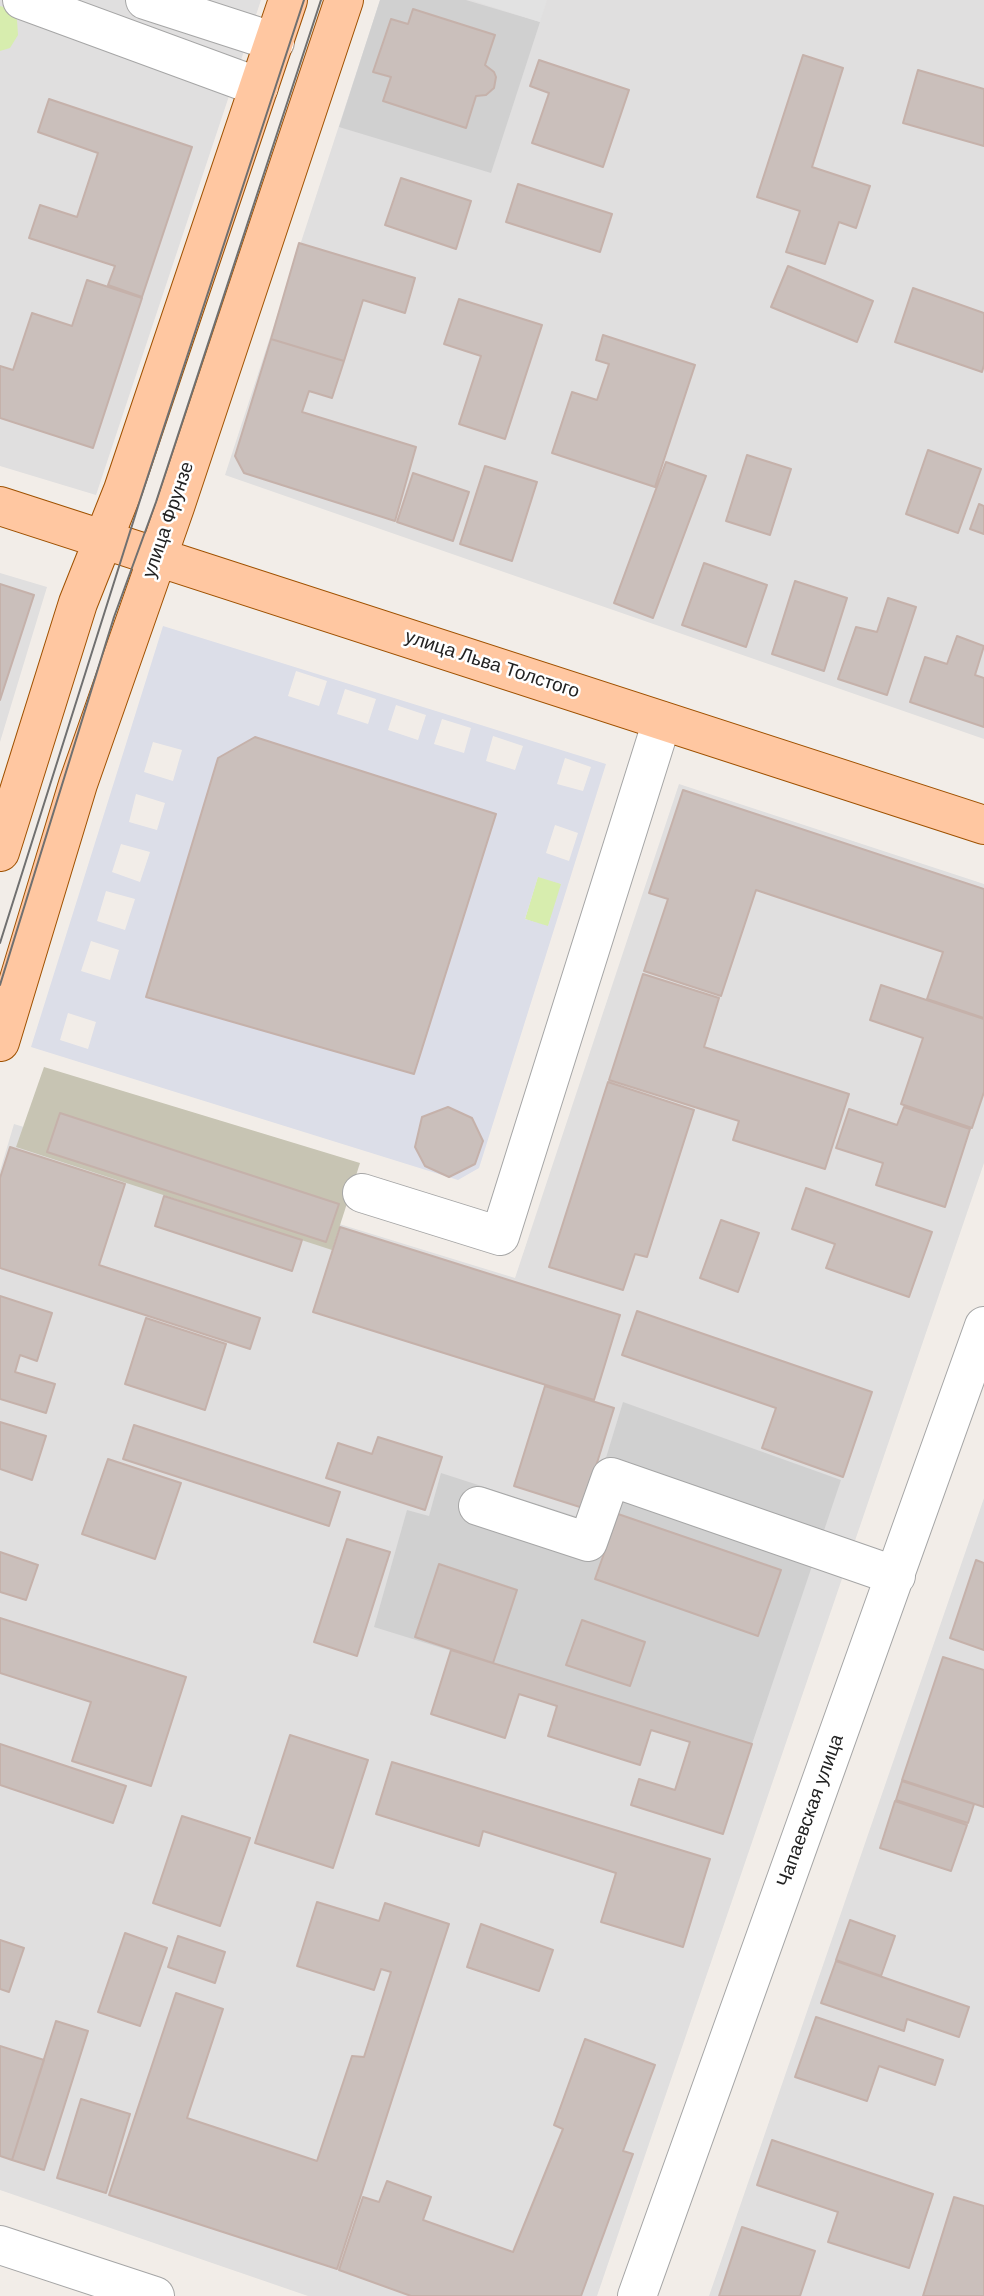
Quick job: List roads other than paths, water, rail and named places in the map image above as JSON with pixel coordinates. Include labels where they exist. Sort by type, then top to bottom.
[{"type":"main road","points":[[0,852],[78,603],[123,490],[288,0]]},
{"type":"main road","name":"улица Фрунзе","points":[[0,1042],[78,784],[135,625],[344,0]]},
{"type":"main road","name":"улица Льва Толстого","points":[[0,506],[984,825]]},
{"type":"street","points":[[22,0],[259,87]]},
{"type":"street","points":[[145,0],[275,42]]},
{"type":"street","points":[[362,1193],[500,1236],[662,721]]},
{"type":"street","name":"Чапаевская улица","points":[[637,2296],[984,1326]]},
{"type":"street","points":[[478,1506],[588,1542],[611,1477],[896,1576]]},
{"type":"street","points":[[0,2245],[155,2296]]},
{"type":"tram line","points":[[0,943],[141,497],[304,0]]},
{"type":"tram line","points":[[0,985],[114,617],[156,502],[321,0]]}]
